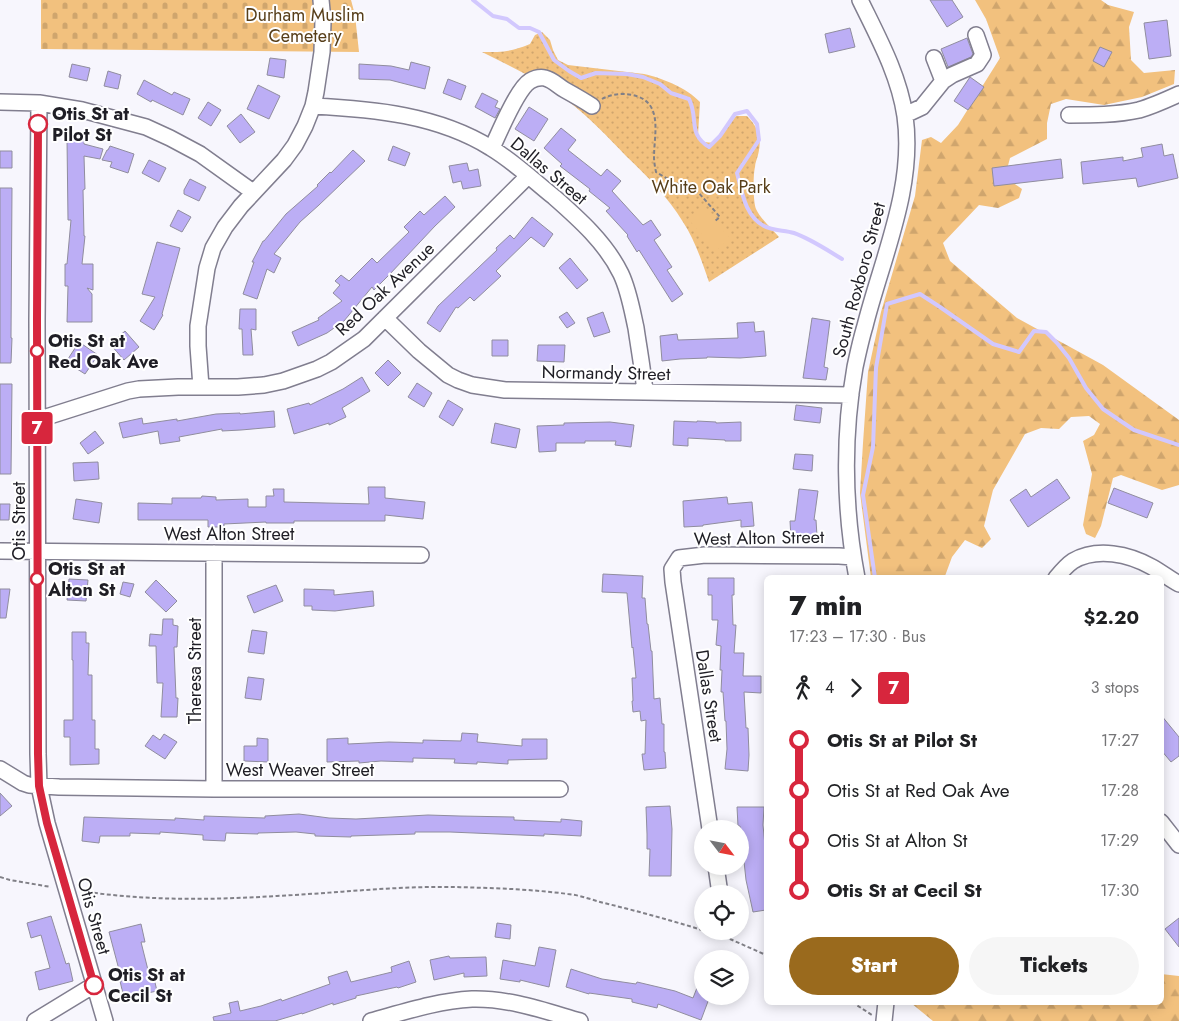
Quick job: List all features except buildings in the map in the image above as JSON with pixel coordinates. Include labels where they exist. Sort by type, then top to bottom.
[{"type":"street","points":[[201,387],[198,326],[207,268],[213,248],[225,227],[253,192],[284,160],[305,126],[313,106],[322,52],[323,21],[321,0]]},
{"type":"street","name":"South Roxboro Street","points":[[856,575],[847,499],[848,424],[851,395],[855,366],[865,324],[899,206],[907,138],[902,99],[895,76],[860,0]]},
{"type":"street","points":[[905,115],[922,107],[943,81],[977,64],[983,55],[976,35]]},
{"type":"street","points":[[934,58],[943,81]]},
{"type":"street","points":[[492,148],[523,88],[529,81],[537,77],[553,81],[592,106]]},
{"type":"street","points":[[1069,115],[1127,112],[1150,106],[1179,94]]},
{"type":"street","points":[[0,102],[39,103],[82,110],[146,127],[200,154],[253,192]]},
{"type":"street","name":"Otis Street","points":[[39,103],[37,310],[39,786],[47,823],[105,1021]]},
{"type":"street","name":"Dallas Street","points":[[313,106],[382,111],[441,124],[471,136],[492,148],[574,214],[605,248],[621,274],[630,300],[645,392]]},
{"type":"street","name":"Red Oak Avenue","points":[[37,420],[128,391],[149,388],[238,388],[264,385],[283,381],[317,369],[331,362],[364,339],[528,176]]},
{"type":"street","name":"Normandy Street","points":[[385,318],[419,351],[448,375],[472,385],[505,390],[851,395]]},
{"type":"street","name":"West Alton Street","points":[[0,551],[421,554]]},
{"type":"street","name":"Theresa Street","points":[[214,553],[214,789]]},
{"type":"street","points":[[1059,575],[1073,562],[1094,554],[1107,553],[1136,560],[1153,567],[1179,584]]},
{"type":"street","name":"West Alton Street","points":[[672,569],[679,558],[706,556],[853,557]]},
{"type":"street","name":"Dallas Street","points":[[672,569],[709,820]]},
{"type":"street","name":"West Weaver Street","points":[[0,769],[22,783],[59,788],[560,789]]},
{"type":"street","points":[[1164,826],[1179,845]]},
{"type":"street","points":[[35,1021],[94,985]]},
{"type":"street","points":[[371,1021],[411,1010],[472,999],[497,1000],[537,1008],[580,1021]]},
{"type":"street","points":[[879,1019],[885,1005]]},
{"type":"path","points":[[592,106],[611,95],[622,94],[639,97],[648,102],[654,116],[656,131],[654,157],[656,172],[673,182],[698,192],[720,217],[715,222]]},
{"type":"path","points":[[0,877],[55,887]]},
{"type":"path","points":[[79,891],[162,899],[191,899],[277,896],[368,889],[453,887],[511,889],[569,894],[650,914],[694,928]]},
{"type":"path","points":[[731,940],[764,954]]},
{"type":"path","points":[[857,1005],[879,1019]]},
{"type":"green space","name":"Durham Muslim Cemetery","points":[[41,0],[351,0],[355,15],[359,52],[41,49]]},
{"type":"green space","points":[[975,0],[1101,0],[1108,5],[1134,12],[1129,27],[1131,60],[1144,73],[1175,70],[1174,84],[1142,97],[1104,105],[1066,99],[1051,104],[1047,123],[1047,139],[1010,158],[1005,177],[1022,189],[1019,198],[998,208],[979,205],[943,243],[950,261],[1017,318],[1103,365],[1179,420],[1179,485],[1162,490],[1121,475],[1113,478],[1101,526],[1095,538],[1086,534],[1083,525],[1092,474],[1083,441],[1094,435],[1100,424],[1089,416],[1071,417],[1059,429],[1041,428],[1025,434],[993,490],[984,526],[991,539],[982,548],[965,540],[952,557],[945,575],[871,575],[860,493],[868,372],[881,312],[915,196],[922,140],[931,137],[941,143],[958,125],[1000,58],[986,19]]},
{"type":"green space","name":"White Oak Park","points":[[542,32],[550,40],[558,60],[568,65],[644,74],[659,78],[688,92],[700,102],[698,135],[704,142],[714,143],[721,137],[736,116],[747,116],[757,129],[759,139],[754,176],[755,206],[760,216],[779,237],[709,282],[698,251],[687,229],[671,204],[642,171],[598,127],[568,101],[537,81],[482,52],[506,51],[523,47],[530,44],[535,35]]},
{"type":"green space","points":[[702,206],[730,238],[716,251],[688,219]]},
{"type":"green space","points":[[1164,974],[1179,976],[1179,1021],[933,1021],[913,1005],[1164,1005]]},
{"type":"waterway","points":[[473,0],[493,16],[507,19],[519,28],[530,28],[539,32],[554,60],[581,78],[596,73],[627,74],[643,77],[660,84],[671,93],[689,99],[698,136],[709,147],[720,136],[735,114],[747,111],[757,124],[759,140],[737,173],[748,210],[764,226],[800,235],[842,259]]},
{"type":"waterway","points":[[875,575],[863,495],[873,447],[876,368],[887,304],[920,294],[993,344],[1019,352],[1034,331],[1046,332],[1069,358],[1086,388],[1103,409],[1134,430],[1179,445]]},
{"type":"bus line","name":"7","points":[[38,124],[39,786],[47,823],[94,985]]},
{"type":"place","name":"Otis St at Pilot St","points":[[38,124]]},
{"type":"place","name":"Otis St at Red Oak Ave","points":[[37,351]]},
{"type":"place","name":"Otis St at Alton St","points":[[37,579]]},
{"type":"place","name":"Otis St at Cecil St","points":[[94,985]]}]
